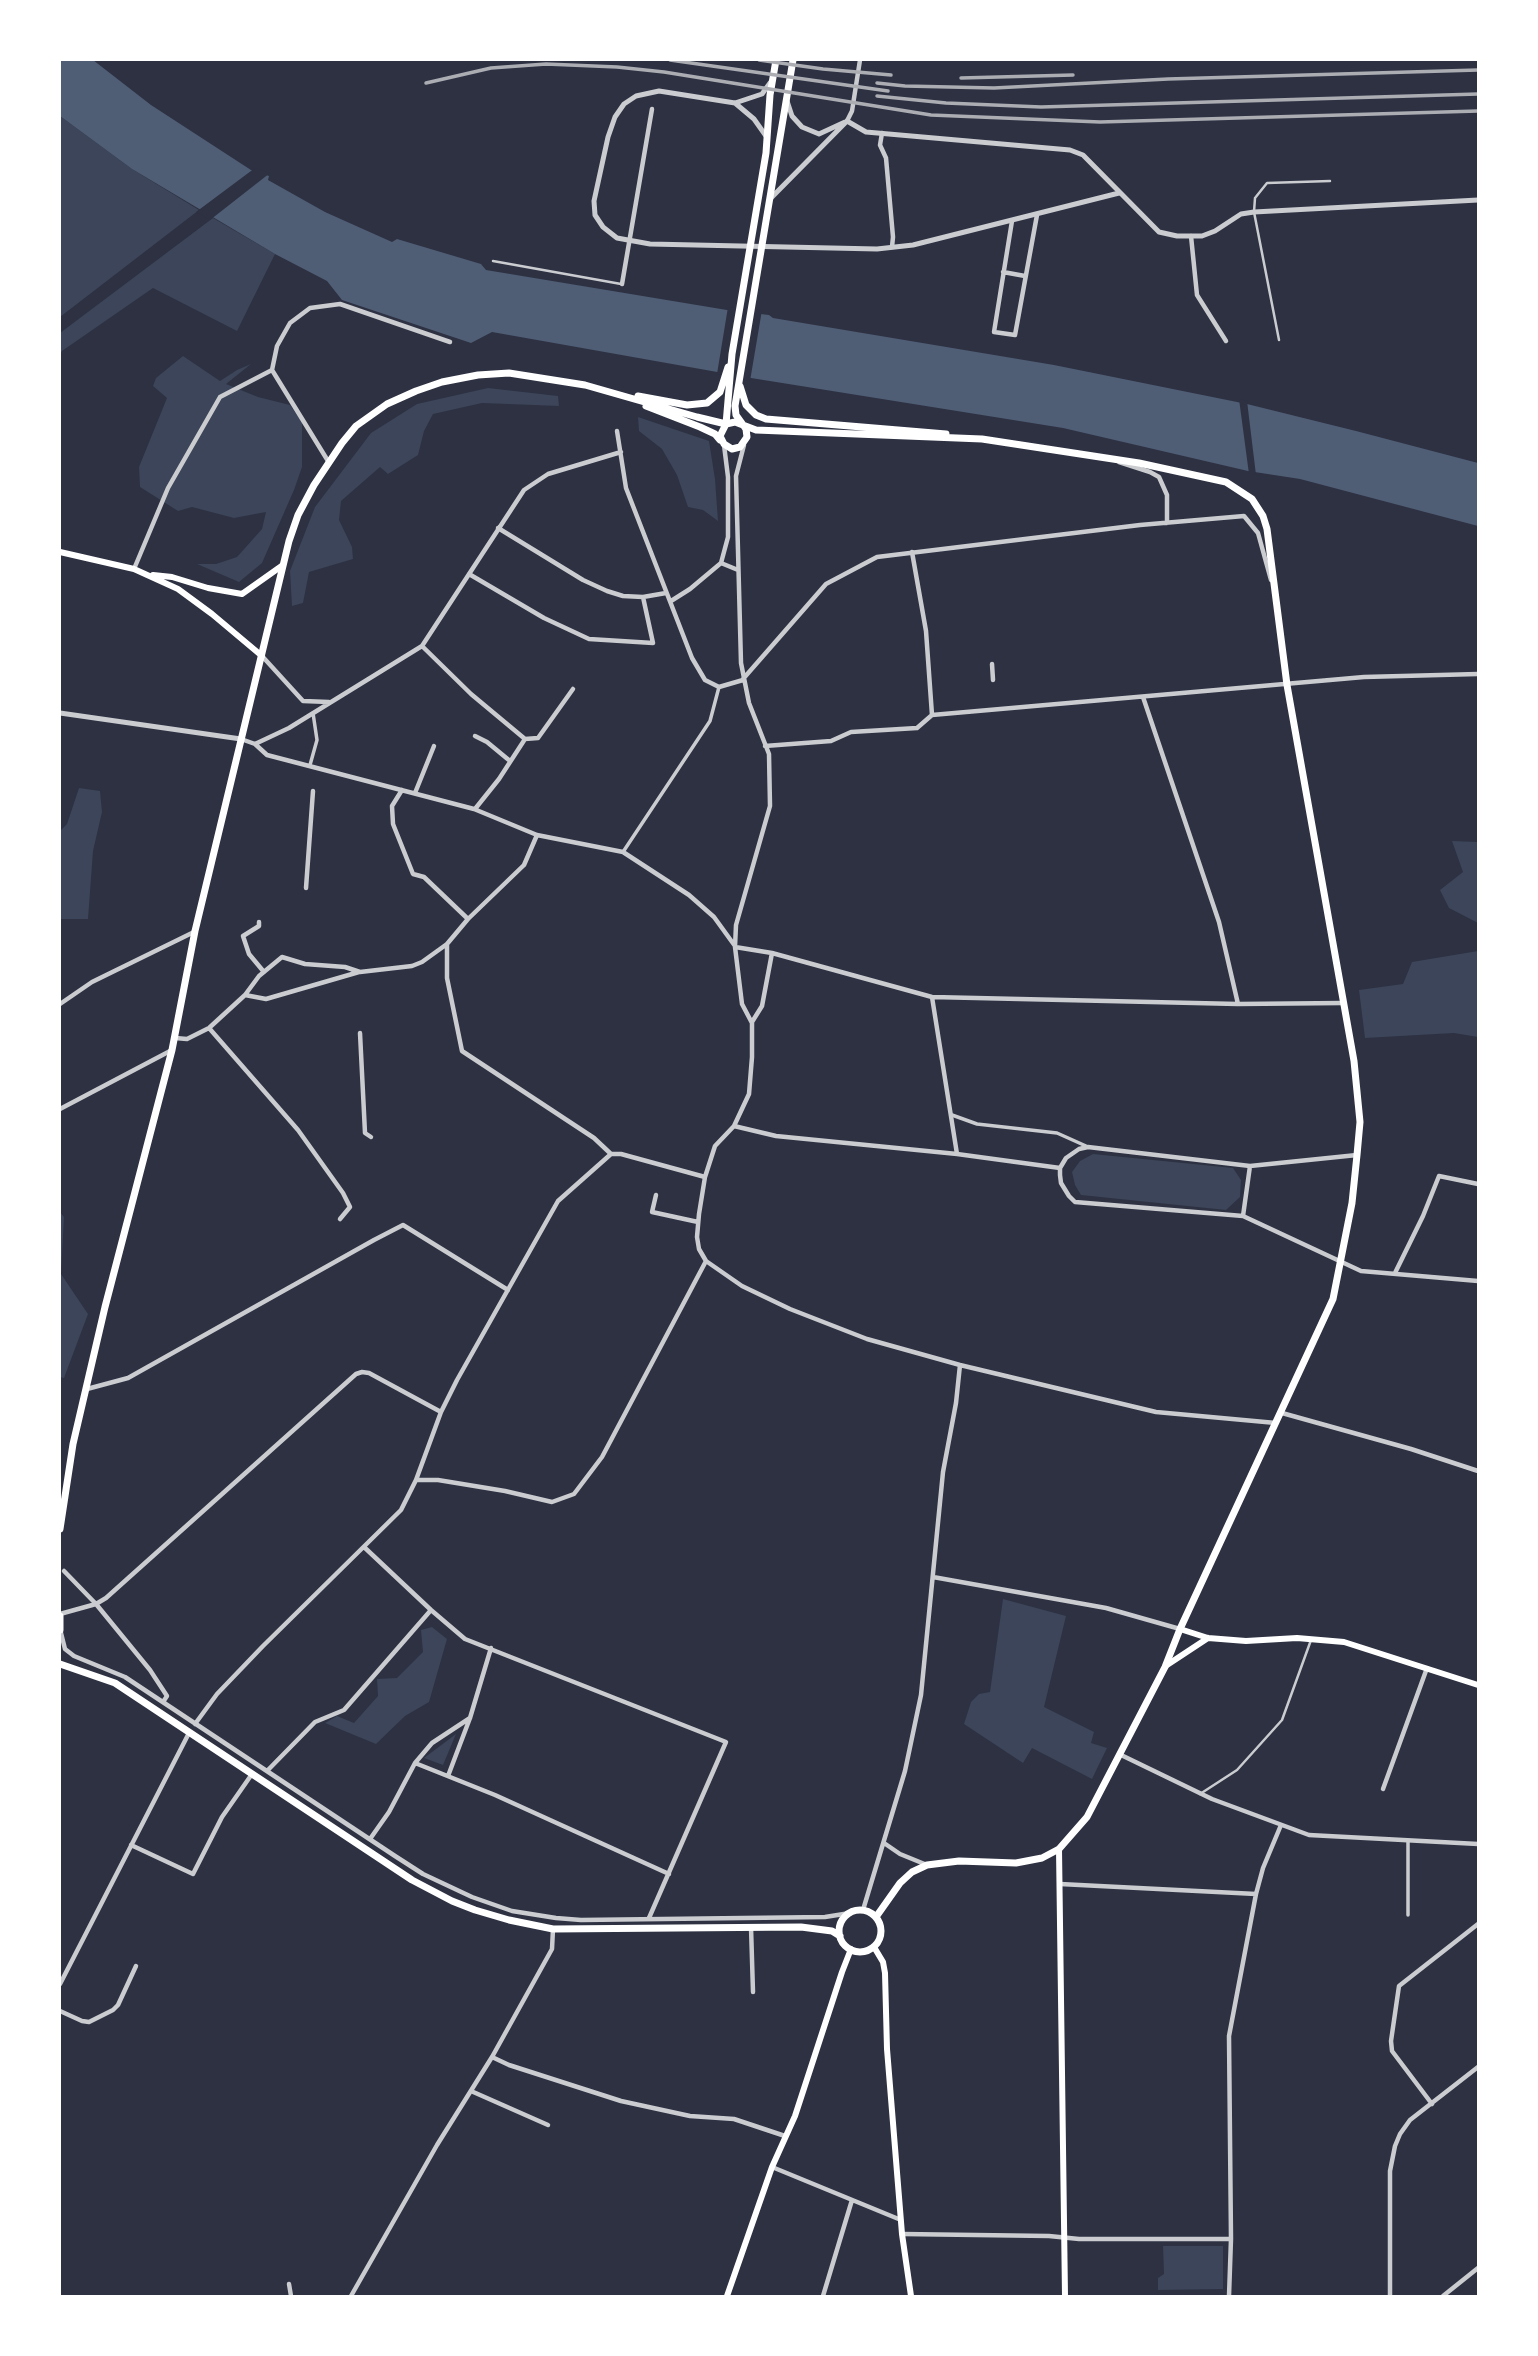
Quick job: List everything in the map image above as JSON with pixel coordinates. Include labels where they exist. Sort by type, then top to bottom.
[{"type":"main road","points":[[722,442],[721,431],[726,424],[732,354],[767,138],[766,95],[776,60]]},
{"type":"main road","points":[[620,394],[707,430],[732,449],[744,445],[747,437],[736,415],[731,380],[752,302],[793,60]]},
{"type":"main road","points":[[60,1529],[73,1444],[175,1038],[195,931],[283,565],[298,515],[328,461],[356,426],[387,404],[416,390],[478,375],[509,373],[551,378],[726,424],[735,422],[756,430],[982,439]]},
{"type":"main road","points":[[620,394],[701,405],[714,399],[731,380]]},
{"type":"main road","points":[[731,380],[746,405],[756,415],[766,419],[931,431],[1139,463],[1226,482],[1252,499],[1263,516],[1270,547],[1287,685],[1354,1061],[1360,1122],[1352,1203],[1333,1299],[1282,1413],[1177,1628],[1165,1667],[1087,1817],[1059,1849],[1042,1858],[1016,1863],[959,1861],[927,1865],[912,1872],[900,1883],[876,1917]]},
{"type":"main road","points":[[60,552],[149,575],[186,595],[262,656]]},
{"type":"main road","points":[[149,575],[172,577],[208,588],[242,594],[283,565]]},
{"type":"main road","points":[[60,1615],[60,1629]]},
{"type":"main road","points":[[1177,1628],[1208,1638],[1345,1642],[1479,1685]]},
{"type":"main road","points":[[1165,1667],[1208,1638]]},
{"type":"main road","points":[[60,1664],[115,1683],[403,1874],[435,1892],[493,1916],[553,1928],[823,1929],[840,1936],[851,1950],[861,1952],[874,1947],[881,1936],[880,1922],[863,1910],[850,1913],[841,1923],[840,1936]]},
{"type":"main road","points":[[1059,1849],[1065,2297]]},
{"type":"main road","points":[[874,1947],[883,1962],[885,1973],[887,2049],[902,2234],[911,2297]]},
{"type":"main road","points":[[727,2297],[772,2167],[795,2116],[851,1950]]},
{"type":"street","points":[[770,199],[847,121],[852,111],[860,60]]},
{"type":"street","points":[[766,95],[735,103],[659,91],[636,96],[619,111],[608,137],[594,201],[595,215],[603,227],[617,238],[650,244],[877,249],[913,245],[1119,193]]},
{"type":"street","points":[[787,98],[792,116],[802,127],[819,134],[847,121]]},
{"type":"street","points":[[735,103],[754,118],[767,138]]},
{"type":"street","points":[[622,284],[652,109]]},
{"type":"street","points":[[847,121],[866,132],[1070,150],[1083,155],[1159,232],[1169,235],[1202,236],[1241,214],[1255,212],[1479,200]]},
{"type":"street","points":[[882,133],[880,145],[886,159],[892,247]]},
{"type":"street","points":[[1012,221],[994,332],[1015,335],[1037,215]]},
{"type":"street","points":[[1192,236],[1197,295],[1226,341]]},
{"type":"street","points":[[1003,272],[1025,276]]},
{"type":"street","points":[[328,461],[272,370],[276,346],[290,323],[310,308],[341,304],[450,342]]},
{"type":"street","points":[[134,569],[169,488],[220,397],[272,370]]},
{"type":"street","points":[[617,431],[626,488],[666,593],[692,658],[705,680],[719,687],[743,680],[826,584],[877,557],[1244,516],[1258,533],[1273,587]]},
{"type":"street","points":[[671,601],[721,563],[728,537],[728,477],[722,442]]},
{"type":"street","points":[[744,445],[736,476],[743,680],[769,754],[770,806],[736,925],[735,947],[742,1004],[752,1023],[749,1094],[734,1126],[715,1146],[705,1177],[698,1222],[699,1249],[706,1261],[742,1286],[790,1309],[867,1339],[960,1365],[1156,1412],[1277,1423]]},
{"type":"street","points":[[256,744],[289,728],[422,646],[524,490],[548,474],[621,452]]},
{"type":"street","points":[[1115,461],[1159,477],[1167,495],[1167,523]]},
{"type":"street","points":[[498,528],[583,580],[615,594],[643,597],[666,593]]},
{"type":"street","points":[[912,552],[926,631],[932,715]]},
{"type":"street","points":[[721,563],[738,570]]},
{"type":"street","points":[[469,574],[544,618],[589,639],[653,643],[643,597]]},
{"type":"street","points":[[422,646],[471,694],[525,739],[538,738],[573,689]]},
{"type":"street","points":[[262,656],[303,701],[330,702]]},
{"type":"street","points":[[992,664],[993,680]]},
{"type":"street","points":[[765,746],[831,741],[851,732],[918,728],[932,715],[995,707],[1364,677],[1479,674]]},
{"type":"street","points":[[622,852],[710,721],[719,687]]},
{"type":"street","points":[[1143,697],[1219,922],[1238,1003]]},
{"type":"street","points":[[60,713],[241,739],[256,744],[267,755],[474,809],[537,835],[622,852],[689,895],[714,917],[735,947],[772,953],[932,997],[1343,1003]]},
{"type":"street","points":[[310,765],[317,740],[313,713]]},
{"type":"street","points":[[475,736],[510,761]]},
{"type":"street","points":[[474,809],[525,739]]},
{"type":"street","points":[[415,793],[434,746]]},
{"type":"street","points":[[402,790],[392,806],[393,824],[413,874],[424,877],[468,919]]},
{"type":"street","points":[[306,887],[313,791]]},
{"type":"street","points":[[245,995],[266,999],[360,972],[412,966],[447,944],[468,919],[524,865],[537,835]]},
{"type":"street","points":[[259,922],[259,926],[243,936],[249,954],[264,972]]},
{"type":"street","points":[[60,1004],[93,982],[195,931]]},
{"type":"street","points":[[447,944],[447,978],[462,1051],[594,1138],[611,1154]]},
{"type":"street","points":[[752,1023],[762,1006],[772,953]]},
{"type":"street","points":[[175,1038],[187,1039],[209,1028],[282,957],[305,964],[345,967],[360,972]]},
{"type":"street","points":[[932,997],[957,1154]]},
{"type":"street","points":[[209,1028],[298,1130],[343,1193],[350,1207],[340,1219]]},
{"type":"street","points":[[360,1033],[365,1133],[371,1137]]},
{"type":"street","points":[[60,1108],[172,1050]]},
{"type":"street","points":[[950,1114],[977,1124],[1056,1132],[1087,1147],[1250,1166],[1357,1155]]},
{"type":"street","points":[[734,1126],[776,1136],[957,1154],[1060,1168]]},
{"type":"street","points":[[1087,1147],[1071,1154],[1060,1168],[1061,1183],[1076,1202],[1243,1216],[1361,1271],[1479,1282]]},
{"type":"street","points":[[195,1724],[249,1660],[401,1510],[416,1480],[441,1412],[558,1201],[611,1154],[621,1154],[705,1177]]},
{"type":"street","points":[[1243,1216],[1250,1166]]},
{"type":"street","points":[[1395,1273],[1439,1176],[1479,1184]]},
{"type":"street","points":[[656,1195],[652,1212],[698,1222]]},
{"type":"street","points":[[86,1389],[128,1378],[403,1226],[508,1290]]},
{"type":"street","points":[[416,1480],[438,1480],[552,1502],[574,1493],[602,1458],[706,1261]]},
{"type":"street","points":[[863,1910],[905,1771],[921,1695],[943,1472],[960,1365]]},
{"type":"street","points":[[60,1615],[96,1604],[127,1580],[356,1374],[362,1371],[369,1373],[441,1412]]},
{"type":"street","points":[[1282,1413],[1479,1471]]},
{"type":"street","points":[[364,1547],[465,1639],[726,1742],[649,1918]]},
{"type":"street","points":[[64,1571],[96,1604],[150,1670],[167,1696],[163,1702]]},
{"type":"street","points":[[933,1577],[1106,1608],[1177,1628]]},
{"type":"street","points":[[267,1771],[315,1722],[344,1710],[431,1610]]},
{"type":"street","points":[[60,1629],[65,1649],[74,1656],[119,1673],[423,1874],[449,1888],[512,1910],[556,1918],[824,1917],[850,1913]]},
{"type":"street","points":[[448,1776],[470,1718],[491,1648]]},
{"type":"street","points":[[1383,1789],[1427,1668]]},
{"type":"street","points":[[370,1839],[389,1812],[415,1763],[432,1743],[470,1718]]},
{"type":"street","points":[[60,1984],[190,1732]]},
{"type":"street","points":[[1119,1754],[1200,1794],[1309,1835],[1479,1844]]},
{"type":"street","points":[[415,1763],[495,1794],[669,1874]]},
{"type":"street","points":[[131,1845],[193,1874],[222,1817],[252,1774]]},
{"type":"street","points":[[1229,2297],[1231,2239],[1228,2036],[1256,1894],[1263,1868],[1281,1825]]},
{"type":"street","points":[[1408,1839],[1408,1915]]},
{"type":"street","points":[[884,1843],[900,1854],[927,1865]]},
{"type":"street","points":[[1060,1884],[1256,1894]]},
{"type":"street","points":[[1432,2104],[1392,2051],[1391,2040],[1399,1986],[1479,1924]]},
{"type":"street","points":[[751,1927],[752,1992]]},
{"type":"street","points":[[351,2297],[552,1949],[553,1928]]},
{"type":"street","points":[[60,2011],[89,2022],[113,2010],[118,2005],[135,1966]]},
{"type":"street","points":[[492,2057],[621,2101],[690,2116],[734,2119],[785,2136]]},
{"type":"street","points":[[1390,2297],[1391,2157],[1400,2134],[1410,2120],[1479,2067]]},
{"type":"street","points":[[471,2091],[514,2112],[548,2124]]},
{"type":"street","points":[[772,2167],[901,2220]]},
{"type":"street","points":[[823,2297],[852,2200]]},
{"type":"street","points":[[902,2234],[1049,2236],[1065,2239],[1231,2239]]},
{"type":"street","points":[[1443,2297],[1478,2268]]},
{"type":"street","points":[[289,2284],[291,2297]]},
{"type":"lane","points":[[1279,340],[1255,212],[1255,198],[1267,183],[1329,181]]},
{"type":"lane","points":[[493,261],[622,284]]},
{"type":"lane","points":[[1200,1794],[1237,1770],[1282,1720],[1312,1639]]},
{"type":"shaded area","points":[[60,60],[93,60],[151,105],[251,170],[269,176],[268,180],[325,212],[392,242],[397,239],[481,264],[486,270],[769,315],[773,318],[1054,365],[1247,404],[1356,431],[1478,463],[1478,526],[1300,479],[1248,471],[1063,428],[751,378],[492,332],[471,343],[342,300],[327,281],[275,254],[132,169],[60,116]]},
{"type":"shaded area","points":[[60,116],[132,169],[199,210],[60,317]]},
{"type":"shaded area","points":[[213,218],[275,254],[237,331],[153,288],[60,355],[60,333]]},
{"type":"shaded area","points":[[183,356],[220,381],[251,364],[226,384],[258,397],[290,405],[302,422],[302,467],[294,490],[262,563],[239,582],[197,564],[216,564],[237,557],[262,529],[266,512],[234,518],[192,507],[178,511],[140,487],[139,467],[167,398],[153,386],[156,378]]},
{"type":"shaded area","points":[[488,388],[558,396],[559,406],[482,403],[433,414],[424,431],[418,455],[388,474],[380,467],[341,501],[339,520],[352,547],[353,559],[309,572],[303,603],[292,606],[290,571],[315,507],[371,433],[417,404]]},
{"type":"shaded area","points":[[638,417],[709,441],[718,521],[703,510],[688,507],[677,475],[662,449],[639,431]]},
{"type":"shaded area","points":[[79,788],[100,791],[102,812],[93,851],[88,919],[60,919],[60,831],[67,824]]},
{"type":"shaded area","points":[[1452,841],[1478,842],[1478,923],[1449,908],[1440,890],[1463,872]]},
{"type":"shaded area","points":[[1478,951],[1478,1037],[1454,1033],[1365,1038],[1359,990],[1403,984],[1412,962]]},
{"type":"shaded area","points":[[1093,1154],[1233,1168],[1241,1180],[1240,1197],[1226,1210],[1081,1195],[1072,1172],[1080,1161]]},
{"type":"shaded area","points":[[60,1212],[64,1217],[61,1274],[88,1314],[64,1378],[60,1377]]},
{"type":"shaded area","points":[[1003,1599],[1066,1616],[1044,1707],[1094,1732],[1091,1743],[1107,1748],[1092,1779],[1032,1748],[1023,1763],[964,1724],[971,1702],[979,1694],[990,1692]]},
{"type":"shaded area","points":[[432,1627],[447,1639],[429,1702],[405,1716],[376,1744],[325,1723],[337,1716],[354,1723],[378,1696],[377,1679],[397,1678],[423,1652],[421,1630]]},
{"type":"shaded area","points":[[456,1734],[443,1765],[424,1758]]},
{"type":"shaded area","points":[[1163,2246],[1223,2246],[1223,2289],[1158,2290],[1158,2278],[1164,2274]]},
{"type":"pier","points":[[255,168],[270,173],[210,220],[196,212]]},
{"type":"pier","points":[[728,307],[762,310],[750,381],[717,374]]},
{"type":"pier","points":[[1239,399],[1247,401],[1256,475],[1249,474]]},
{"type":"railway","points":[[670,60],[888,91]]},
{"type":"railway","points":[[759,60],[891,75]]},
{"type":"railway","points":[[426,83],[491,68],[546,64],[664,72],[931,115],[1100,122],[1478,111]]},
{"type":"railway","points":[[877,83],[994,88],[1168,79],[1478,70]]},
{"type":"railway","points":[[961,78],[1073,75]]},
{"type":"railway","points":[[877,96],[946,103],[1041,107],[1478,94]]}]
